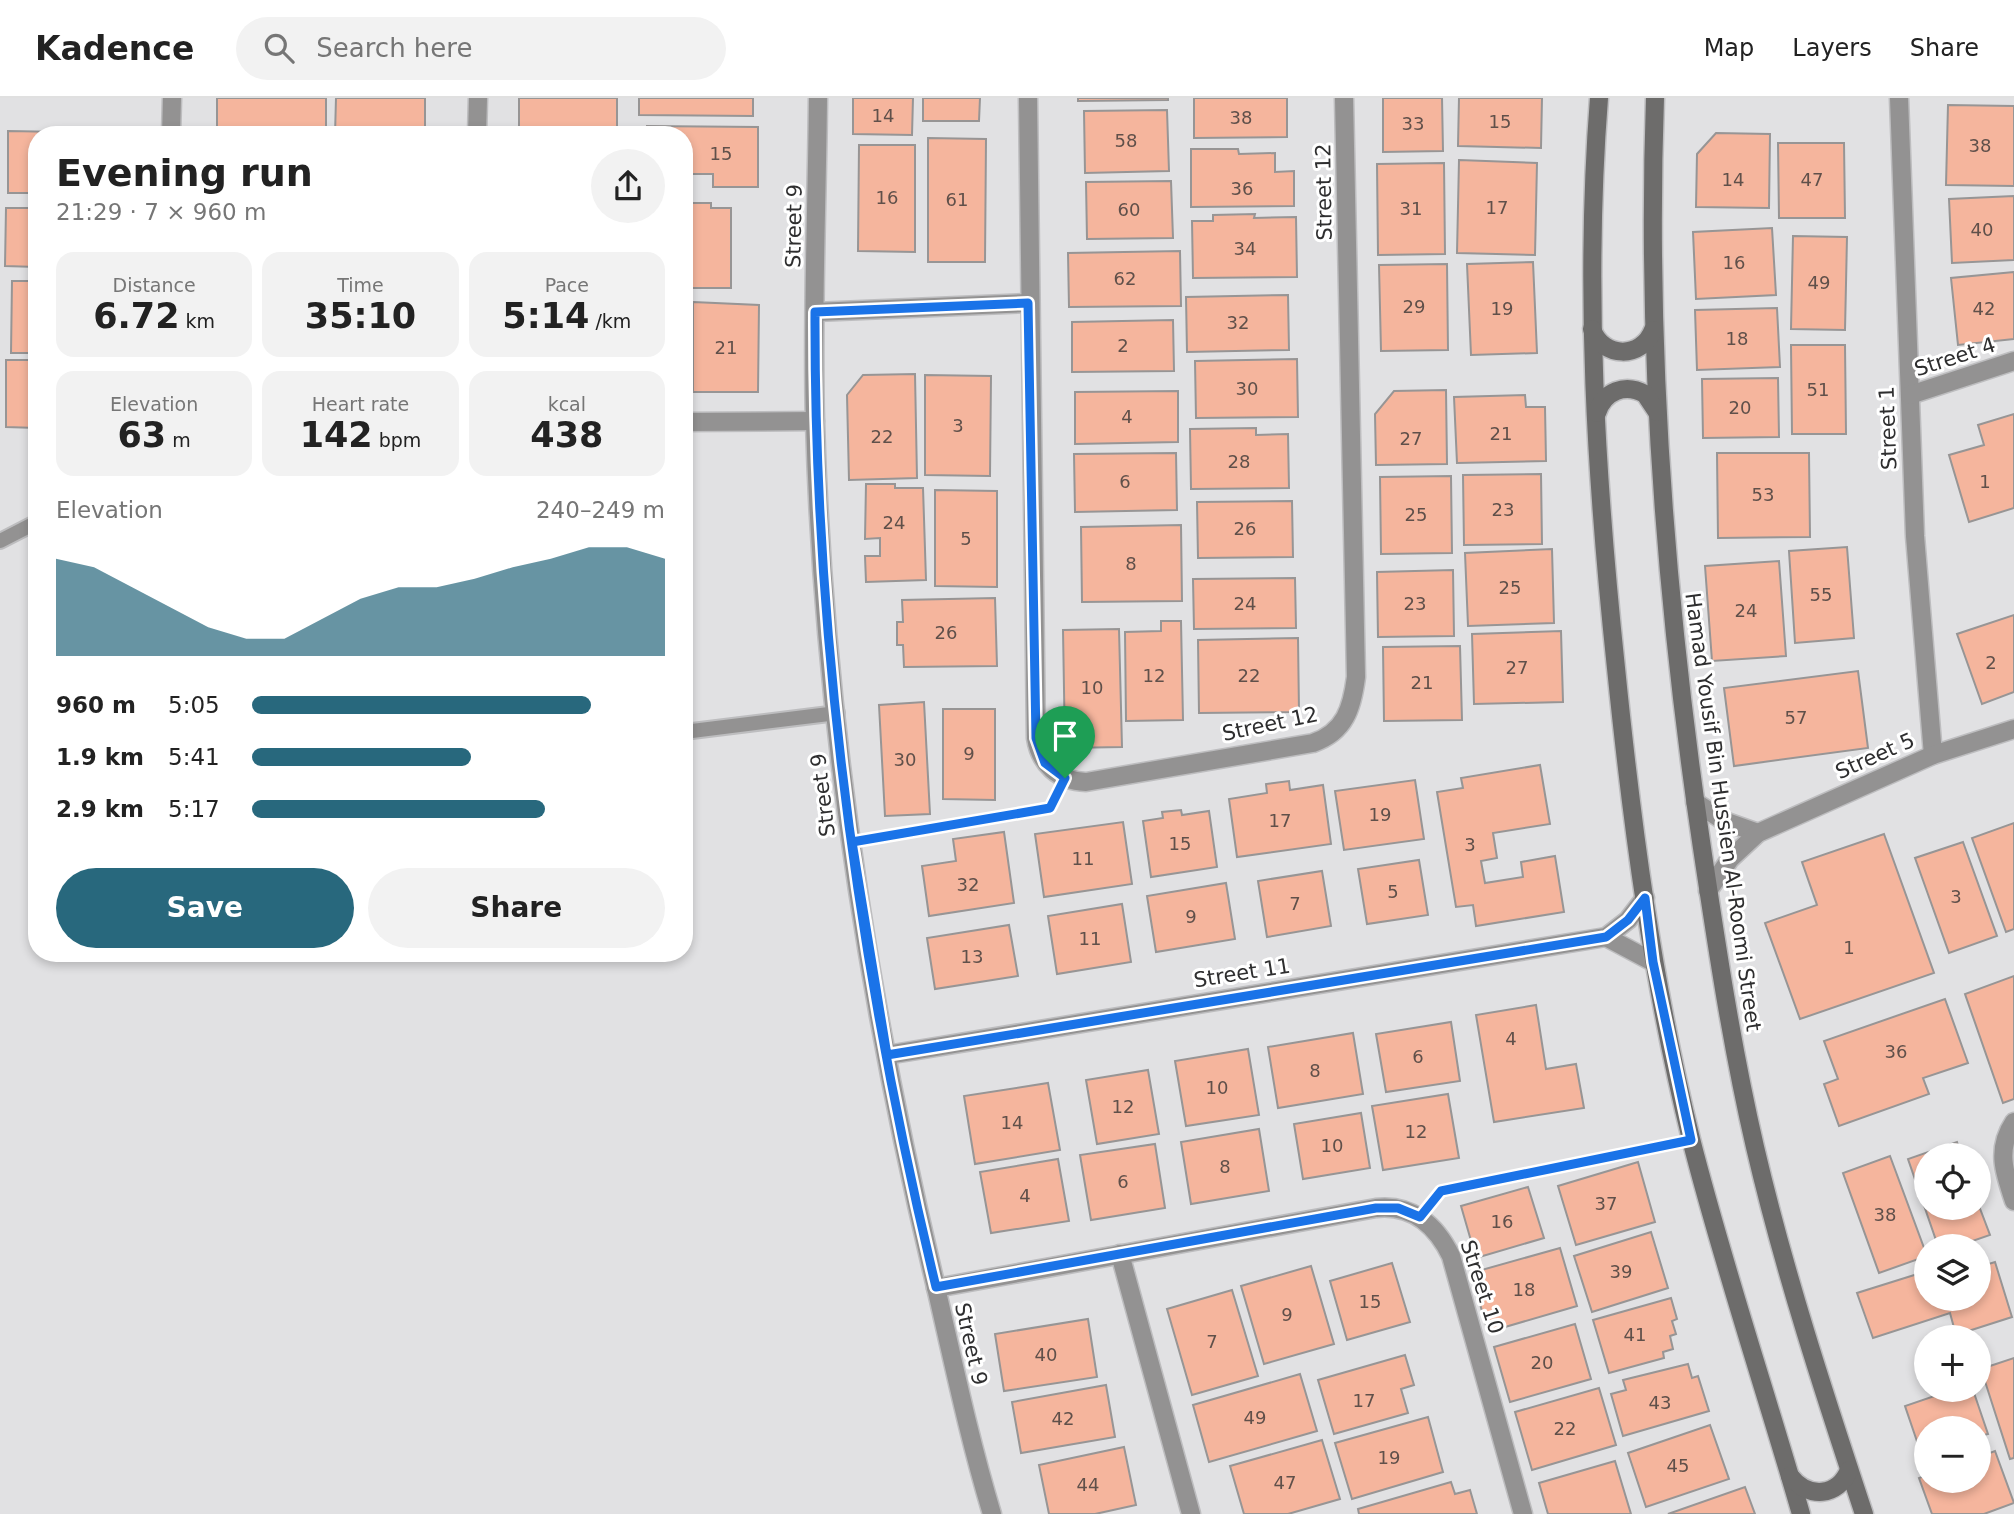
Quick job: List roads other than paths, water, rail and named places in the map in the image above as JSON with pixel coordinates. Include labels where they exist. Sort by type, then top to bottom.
[{"type":"street","points":[[171,126],[172,98]]},
{"type":"street","points":[[477,126],[478,98]]},
{"type":"street","name":"Street 9","points":[[818,98],[815,421],[837,713],[852,842],[905,1156],[960,1399],[992,1514]]},
{"type":"street","points":[[815,312],[1028,303],[1028,98]]},
{"type":"street","name":"Street 12","points":[[1028,303],[1036,738],[1045,763],[1065,778],[1086,782],[1313,743],[1333,734],[1350,710],[1356,677],[1344,98]]},
{"type":"street","points":[[1599,98],[1592,212],[1591,326],[1608,593],[1653,962],[1691,1140],[1801,1514]]},
{"type":"street","name":"Hamad Yousif Bin Hussien Al-Roomi Street","points":[[1655,98],[1651,213],[1658,416],[1672,623],[1708,891],[1732,1043],[1755,1149],[1784,1258],[1864,1514]]},
{"type":"street","name":"Street 1","points":[[1899,98],[1919,610],[1933,755]]},
{"type":"street","points":[[1591,326],[1602,344],[1621,352],[1641,346],[1653,330]]},
{"type":"street","name":"Street 4","points":[[1910,395],[2014,361]]},
{"type":"street","points":[[1597,413],[1607,396],[1620,389],[1631,388],[1649,397],[1658,416]]},
{"type":"street","points":[[693,422],[815,421]]},
{"type":"street","name":"Street 5","points":[[1708,891],[1730,859],[1758,832],[1933,755],[2014,729]]},
{"type":"street","points":[[1695,802],[1724,821],[1758,832]]},
{"type":"street","points":[[1645,898],[1628,920],[1606,937],[1653,962]]},
{"type":"street","name":"Street 11","points":[[887,1055],[1606,937]]},
{"type":"street","points":[[2014,1122],[2004,1140],[2002,1151],[2004,1172],[2014,1201]]},
{"type":"street","name":"Street 10","points":[[1120,1254],[1376,1208],[1398,1208],[1420,1217],[1437,1231],[1451,1256],[1523,1514]]},
{"type":"street","points":[[936,1287],[1120,1254],[1191,1514]]},
{"type":"street","points":[[1790,1476],[1802,1488],[1818,1493],[1841,1484],[1849,1469]]},
{"type":"lane","points":[[0,541],[28,527]]},
{"type":"lane","points":[[693,731],[837,713]]}]
